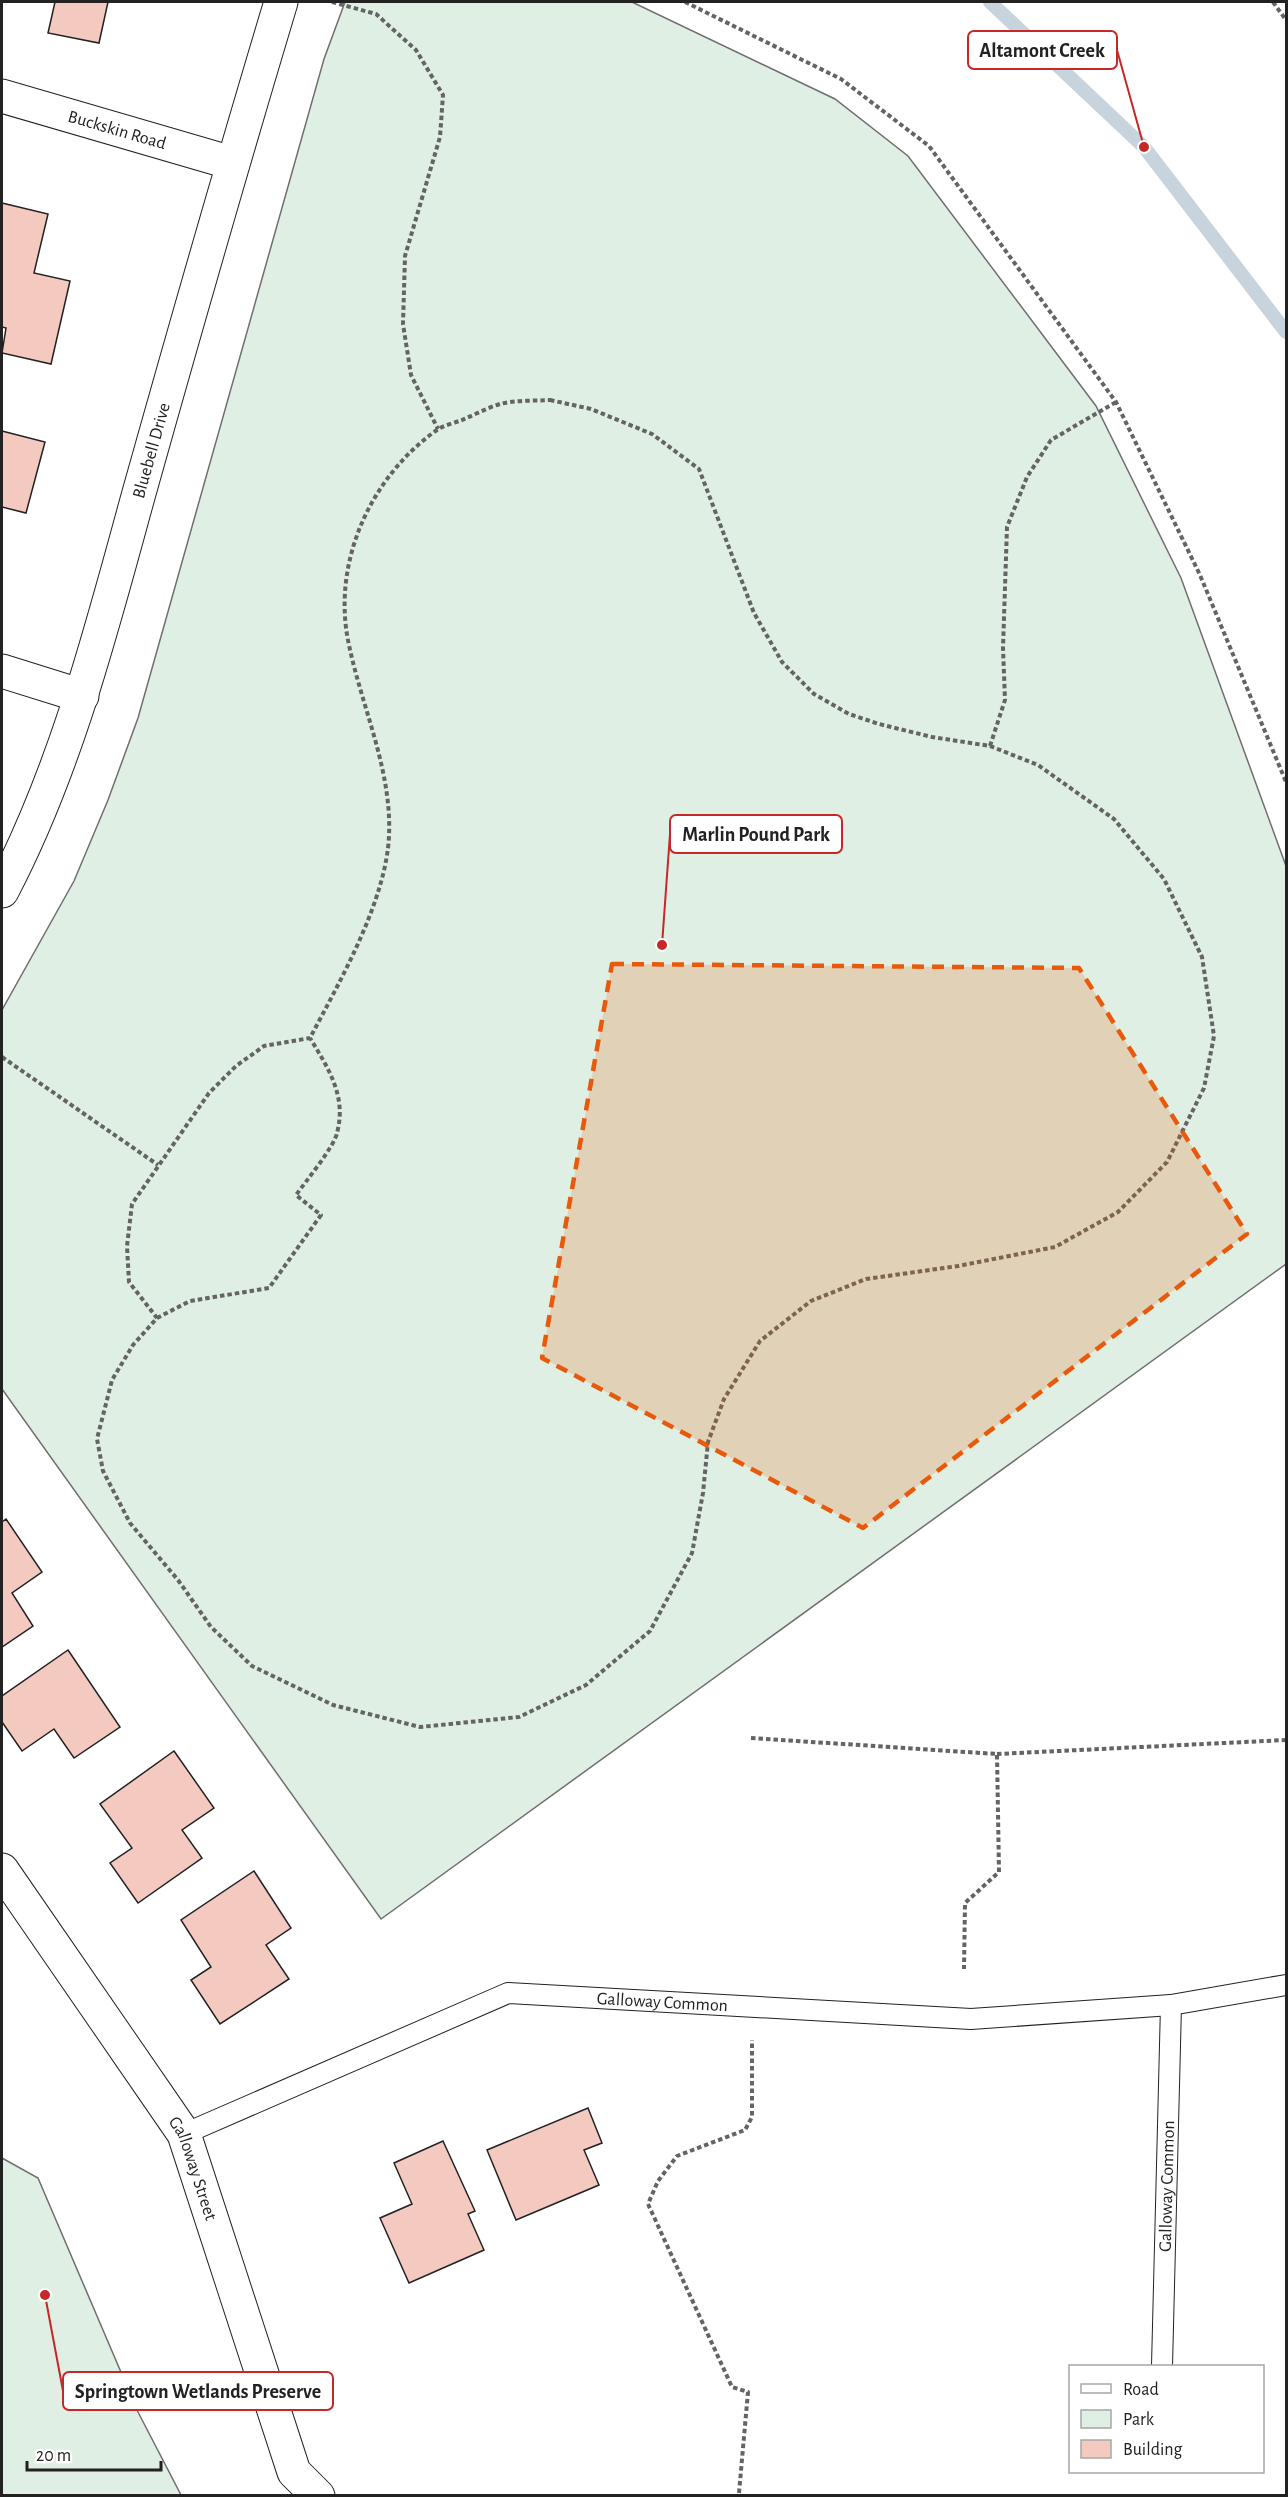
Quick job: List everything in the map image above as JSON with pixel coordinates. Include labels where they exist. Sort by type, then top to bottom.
[{"type":"street","name":"Bluebell Drive","points":[[2,891],[19,857],[82,696],[232,163],[281,2]]},
{"type":"street","name":"Buckskin Road","points":[[2,96],[232,163]]},
{"type":"street","points":[[2,671],[82,696]]},
{"type":"street","name":"Galloway Street","points":[[2,1870],[184,2134],[294,2472],[318,2496]]},
{"type":"lane","name":"Galloway Common","points":[[184,2134],[508,1993],[971,2019],[1171,2005],[1287,1985]]},
{"type":"lane","name":"Galloway Common","points":[[1162,2365],[1171,2005]]},
{"type":"path","points":[[332,2],[376,14],[416,50],[443,95],[440,137],[405,256],[403,324],[411,375],[438,429]]},
{"type":"path","points":[[685,2],[841,79],[929,146],[1116,402],[1200,575],[1287,782]]},
{"type":"path","points":[[1272,2],[1287,20]]},
{"type":"path","points":[[550,400],[591,409],[652,434],[699,469],[754,613],[782,662],[814,694],[849,714],[879,724],[932,737],[990,746],[1038,765],[1114,819],[1164,879],[1202,957],[1214,1036],[1204,1088],[1167,1162],[1118,1212],[1055,1247],[958,1266],[866,1279],[811,1301],[760,1341],[724,1399],[708,1442],[703,1493],[692,1553],[650,1631],[586,1685],[519,1717],[420,1727],[333,1705],[252,1666],[210,1627],[178,1580],[130,1523],[103,1471],[98,1439],[112,1380],[133,1346],[157,1318],[190,1301],[269,1288],[321,1215],[296,1195],[337,1134],[340,1098],[331,1072],[310,1038],[340,981],[376,899],[389,837],[385,779],[348,643],[345,584],[356,534],[378,490],[402,461],[438,429],[501,404],[550,400]]},
{"type":"path","points":[[990,746],[1005,700],[1003,648],[1007,527],[1027,477],[1051,440],[1116,402]]},
{"type":"path","points":[[157,1318],[129,1282],[127,1246],[132,1204],[209,1093],[236,1066],[264,1046],[310,1038]]},
{"type":"path","points":[[2,1057],[158,1165]]},
{"type":"path","points":[[751,1738],[997,1754],[1287,1740]]},
{"type":"path","points":[[963,1969],[965,1903],[999,1872],[997,1754]]},
{"type":"path","points":[[739,2493],[748,2392],[732,2387],[648,2204],[658,2181],[677,2156],[745,2130],[752,2117],[750,2065],[756,2007]]},
{"type":"highlighted area","points":[[612,964],[1079,968],[1247,1234],[863,1528],[542,1358]]},
{"type":"green space","points":[[345,2],[632,2],[835,99],[908,156],[1096,406],[1181,578],[1286,866],[1286,1264],[381,1919],[2,1389],[2,1010],[74,881],[108,800],[138,718],[324,59]]},
{"type":"green space","points":[[2,2158],[38,2178],[138,2412],[181,2495],[2,2495]]},
{"type":"building","points":[[55,2],[108,2],[99,43],[48,33]]},
{"type":"building","points":[[2,203],[48,214],[34,273],[70,281],[51,364],[2,353],[6,328],[2,327]]},
{"type":"building","points":[[2,431],[45,442],[26,513],[2,507]]},
{"type":"building","points":[[6,1519],[42,1572],[12,1593],[33,1626],[2,1647],[2,1522]]},
{"type":"building","points":[[68,1650],[120,1727],[74,1758],[54,1729],[22,1751],[2,1722],[2,1696]]},
{"type":"building","points":[[174,1751],[214,1808],[182,1830],[202,1858],[138,1903],[110,1863],[132,1848],[100,1804]]},
{"type":"building","points":[[254,1871],[291,1928],[266,1945],[289,1979],[220,2024],[191,1980],[211,1967],[181,1920]]},
{"type":"building","points":[[588,2108],[602,2143],[584,2150],[599,2185],[516,2220],[487,2150]]},
{"type":"building","points":[[443,2141],[475,2211],[468,2214],[484,2250],[409,2283],[380,2218],[412,2204],[394,2163]]},
{"type":"waterway","points":[[990,2],[1144,147],[1286,332]]},
{"type":"place","name":"Altamont Creek","points":[[1144,147]]},
{"type":"place","name":"Marlin Pound Park","points":[[662,945]]},
{"type":"place","name":"Springtown Wetlands Preserve","points":[[45,2295]]}]
